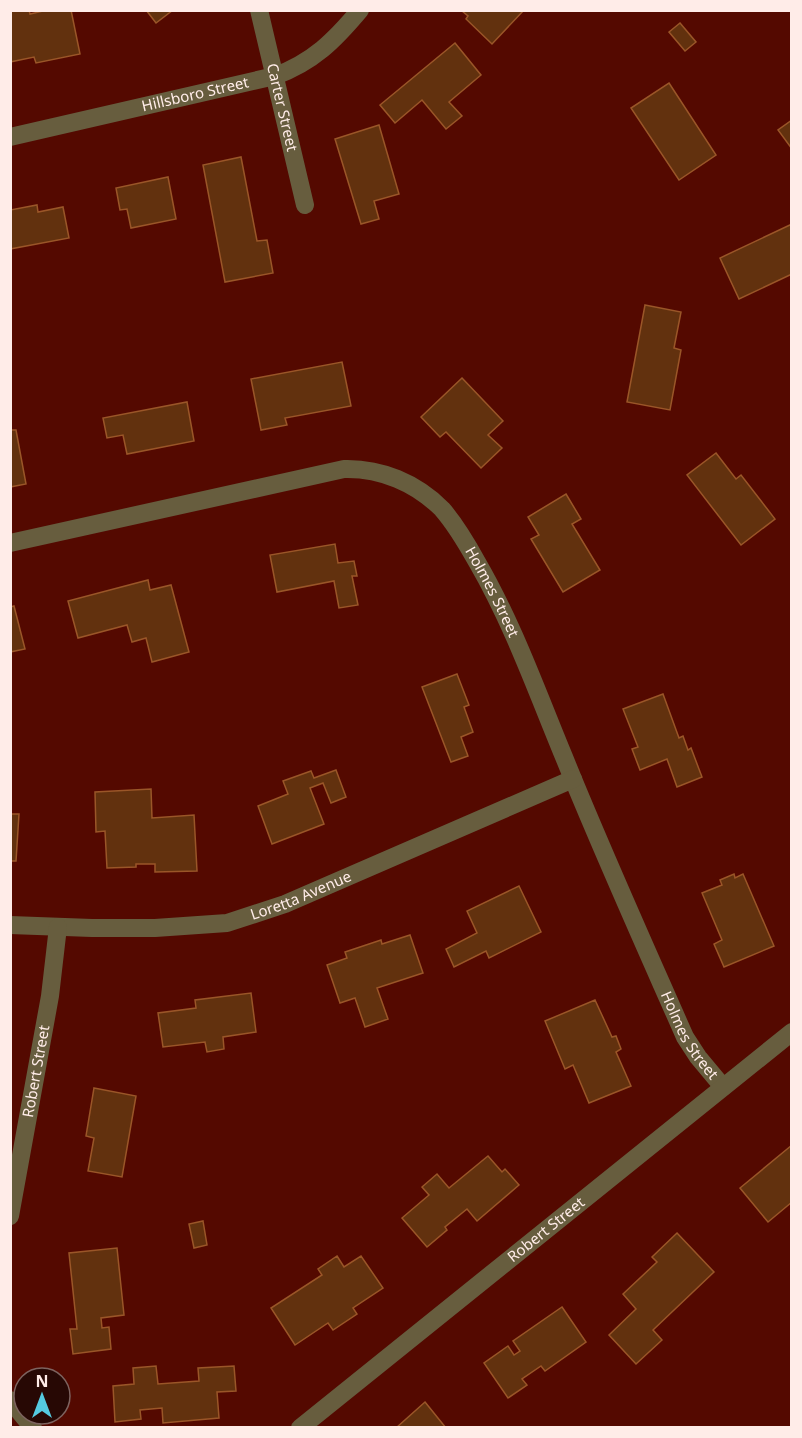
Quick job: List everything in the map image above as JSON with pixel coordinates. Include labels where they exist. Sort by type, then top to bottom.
[{"type":"street","name":"Carter Street","points":[[260,10],[305,205]]},
{"type":"street","name":"Hillsboro Street","points":[[10,137],[275,75],[303,64],[329,45],[360,10]]},
{"type":"street","name":"Holmes Street","points":[[10,543],[329,471],[359,468],[375,470],[403,481],[418,490],[442,510],[454,525],[479,565],[510,625],[573,779],[685,1037],[698,1058],[723,1087]]},
{"type":"street","name":"Loretta Avenue","points":[[10,925],[185,927],[227,923],[285,904],[573,779]]},
{"type":"street","name":"Robert Street","points":[[10,1216],[50,996],[58,927]]},
{"type":"street","name":"Robert Street","points":[[300,1428],[792,1032]]},
{"type":"street","points":[[10,1400],[33,1428]]},
{"type":"building","points":[[10,10],[29,10],[30,14],[47,10],[71,10],[80,54],[36,63],[34,57],[10,62]]},
{"type":"building","points":[[146,10],[173,10],[156,23]]},
{"type":"building","points":[[524,10],[492,44],[466,19],[468,16],[462,11]]},
{"type":"building","points":[[680,23],[696,42],[685,51],[669,32]]},
{"type":"building","points":[[455,43],[481,75],[449,102],[462,116],[446,129],[422,100],[395,123],[380,105]]},
{"type":"building","points":[[669,83],[716,155],[679,180],[631,108]]},
{"type":"building","points":[[792,120],[792,149],[778,130]]},
{"type":"building","points":[[379,125],[399,194],[374,201],[379,219],[361,224],[335,139]]},
{"type":"building","points":[[241,157],[257,241],[267,240],[273,273],[225,282],[203,165]]},
{"type":"building","points":[[168,177],[176,219],[131,228],[127,209],[120,210],[116,188]]},
{"type":"building","points":[[37,205],[38,212],[63,207],[69,238],[10,249],[10,210]]},
{"type":"building","points":[[792,224],[792,274],[739,299],[720,258]]},
{"type":"building","points":[[645,305],[681,312],[674,348],[681,350],[670,410],[627,402]]},
{"type":"building","points":[[342,362],[351,406],[285,418],[287,425],[261,430],[251,379]]},
{"type":"building","points":[[462,378],[503,421],[488,435],[502,448],[481,468],[446,432],[440,437],[421,417]]},
{"type":"building","points":[[187,402],[194,441],[127,454],[123,435],[107,438],[103,418]]},
{"type":"building","points":[[10,430],[16,430],[26,484],[10,487]]},
{"type":"building","points":[[716,453],[736,479],[741,475],[775,519],[741,545],[687,475]]},
{"type":"building","points":[[566,494],[581,519],[572,524],[600,570],[563,592],[531,539],[539,535],[528,517]]},
{"type":"building","points":[[335,544],[338,563],[354,561],[357,576],[352,576],[358,605],[339,608],[334,581],[277,592],[270,555]]},
{"type":"building","points":[[148,580],[150,590],[171,585],[189,652],[152,662],[146,638],[132,642],[127,625],[78,638],[68,601]]},
{"type":"building","points":[[14,606],[25,649],[10,652],[10,607]]},
{"type":"building","points":[[457,674],[469,705],[464,707],[473,732],[461,737],[468,756],[451,762],[422,687]]},
{"type":"building","points":[[663,694],[679,738],[683,736],[688,750],[691,748],[702,777],[677,787],[667,759],[640,770],[632,749],[638,747],[623,709]]},
{"type":"building","points":[[336,770],[346,797],[331,803],[323,783],[310,788],[324,824],[272,844],[258,806],[288,794],[283,781],[311,771],[314,778]]},
{"type":"building","points":[[151,789],[152,818],[194,815],[197,871],[155,872],[155,864],[107,868],[105,831],[96,832],[95,792]]},
{"type":"building","points":[[10,814],[19,814],[16,861],[10,861]]},
{"type":"building","points":[[734,874],[735,878],[743,874],[774,946],[724,967],[714,944],[722,940],[702,893],[722,885],[720,880]]},
{"type":"building","points":[[519,886],[541,932],[489,958],[486,951],[454,967],[446,949],[477,933],[467,911]]},
{"type":"building","points":[[410,935],[423,973],[377,988],[388,1019],[365,1027],[355,998],[340,1003],[327,965],[347,958],[345,952],[381,940],[382,944]]},
{"type":"building","points":[[251,993],[256,1032],[223,1037],[224,1049],[207,1052],[205,1042],[163,1047],[158,1013],[196,1008],[195,1000]]},
{"type":"building","points":[[595,1000],[612,1037],[616,1036],[621,1049],[616,1052],[631,1086],[589,1103],[573,1065],[565,1069],[545,1021]]},
{"type":"building","points":[[94,1088],[136,1096],[122,1177],[88,1171],[94,1138],[86,1136]]},
{"type":"building","points":[[792,1145],[792,1202],[768,1222],[740,1188]]},
{"type":"building","points":[[488,1156],[502,1172],[505,1169],[519,1185],[477,1221],[467,1209],[445,1227],[447,1230],[427,1247],[402,1218],[429,1195],[422,1187],[437,1174],[449,1188]]},
{"type":"building","points":[[203,1221],[207,1245],[194,1248],[189,1224]]},
{"type":"building","points":[[677,1233],[714,1272],[653,1330],[662,1340],[636,1364],[609,1335],[636,1309],[623,1294],[657,1262],[652,1257]]},
{"type":"building","points":[[117,1248],[124,1315],[101,1318],[102,1328],[109,1327],[111,1349],[73,1354],[70,1329],[77,1329],[69,1253]]},
{"type":"building","points":[[337,1256],[344,1267],[361,1256],[383,1288],[353,1308],[357,1314],[333,1330],[328,1323],[295,1345],[271,1308],[322,1275],[318,1269]]},
{"type":"building","points":[[562,1307],[586,1342],[545,1371],[541,1366],[522,1379],[527,1385],[508,1398],[484,1363],[508,1346],[514,1355],[520,1351],[513,1341]]},
{"type":"building","points":[[156,1366],[158,1384],[199,1381],[198,1368],[234,1366],[236,1391],[217,1392],[219,1418],[163,1423],[162,1408],[140,1410],[141,1419],[115,1422],[113,1386],[134,1384],[133,1368]]},
{"type":"building","points":[[425,1402],[446,1428],[396,1428]]}]
